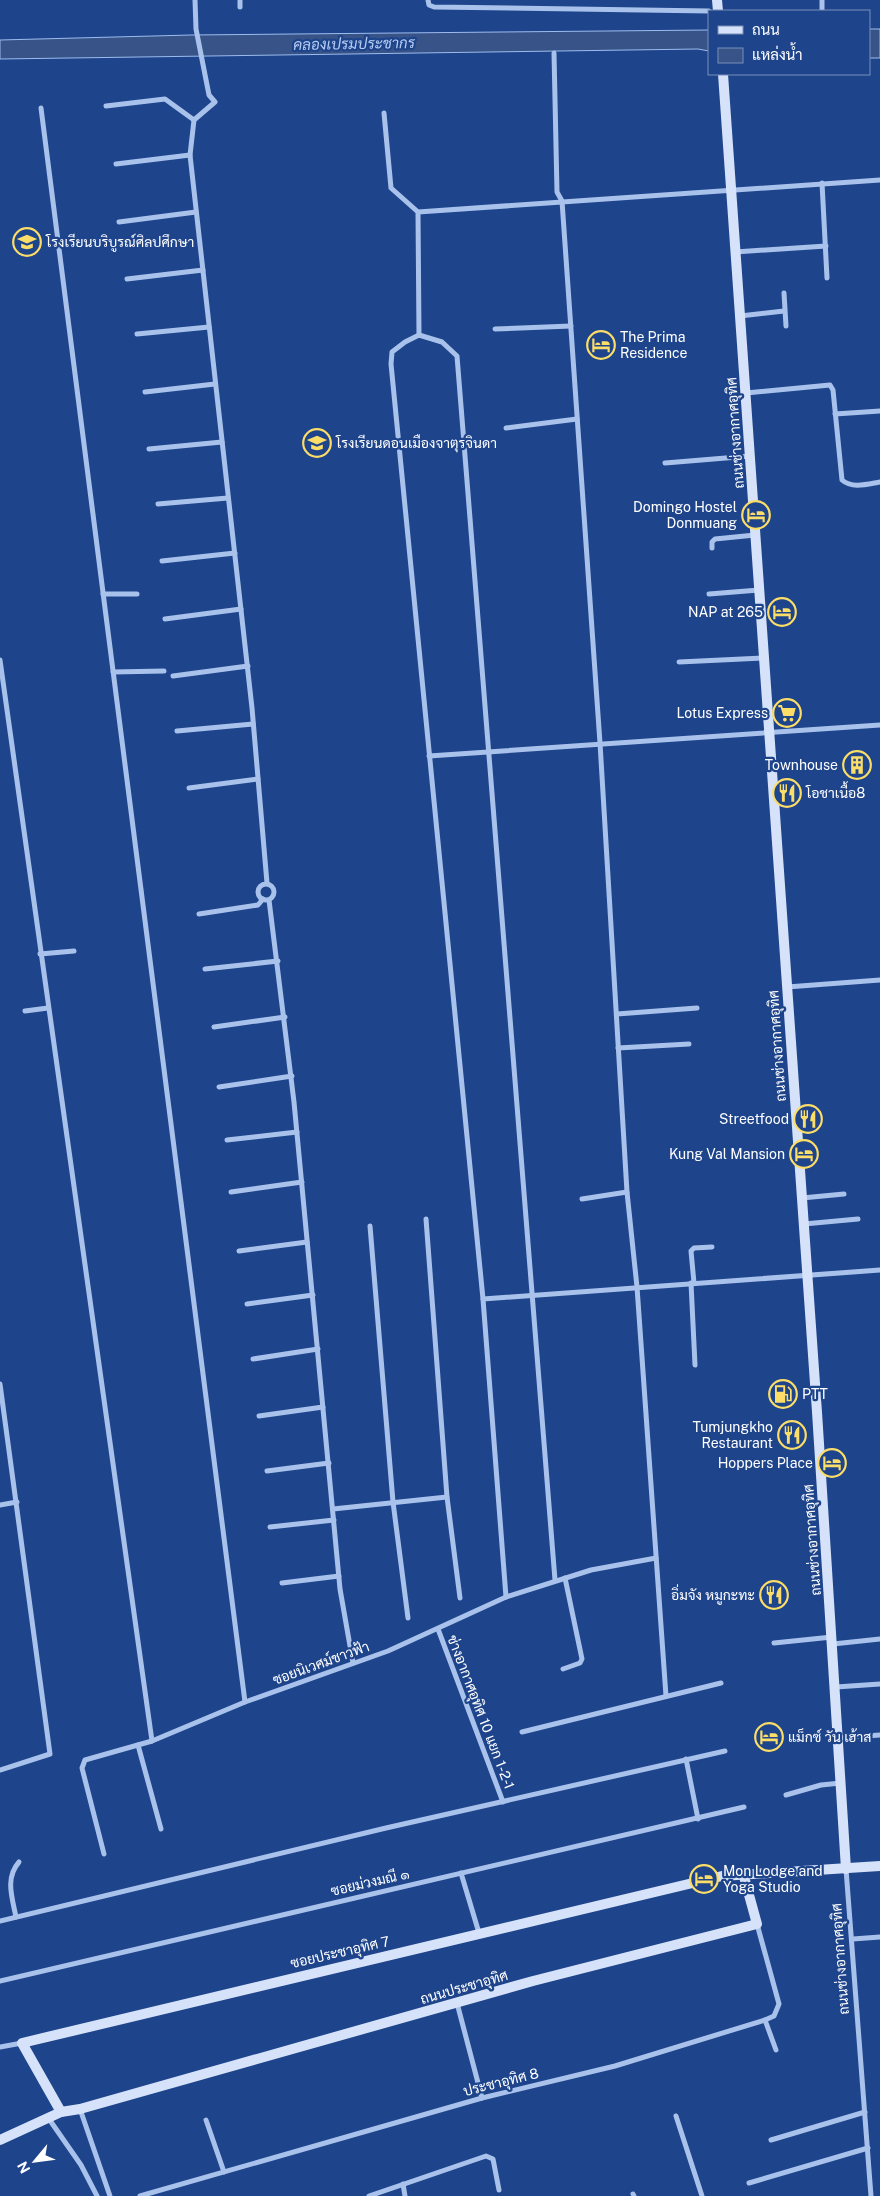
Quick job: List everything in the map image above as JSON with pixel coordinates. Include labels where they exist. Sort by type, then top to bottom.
[{"type":"street","points":[[195,0],[196,29],[209,95],[214,102],[194,120],[190,155],[248,666],[267,883],[274,888],[273,897],[269,900]]},
{"type":"street","points":[[240,0],[240,7]]},
{"type":"street","points":[[428,0],[429,5],[434,6],[708,11]]},
{"type":"street","points":[[554,53],[557,192],[562,202],[571,326],[600,743],[627,1192],[637,1287],[666,1696]]},
{"type":"street","name":"ถนนช่างอากาศอุทิศ","points":[[723,75],[768,733],[808,1274],[833,1640],[846,1869],[853,1939],[871,2196]]},
{"type":"street","points":[[106,106],[165,99],[194,120]]},
{"type":"street","points":[[41,108],[245,1702]]},
{"type":"street","points":[[384,113],[391,188],[418,212],[880,180]]},
{"type":"street","points":[[116,164],[190,155]]},
{"type":"street","points":[[822,183],[827,278]]},
{"type":"street","points":[[119,222],[196,212]]},
{"type":"street","points":[[418,212],[419,335]]},
{"type":"street","points":[[735,252],[826,246]]},
{"type":"street","points":[[127,279],[203,270]]},
{"type":"street","points":[[784,293],[786,326]]},
{"type":"street","points":[[740,316],[784,311]]},
{"type":"street","points":[[495,329],[571,326]]},
{"type":"street","points":[[137,334],[209,328]]},
{"type":"street","points":[[506,1597],[482,1299],[391,364],[392,352],[405,342],[419,335],[442,342],[457,356],[555,1580]]},
{"type":"street","points":[[145,392],[216,384]]},
{"type":"street","points":[[746,393],[830,385],[842,480],[847,484],[856,485],[880,482]]},
{"type":"street","points":[[835,414],[880,411]]},
{"type":"street","points":[[506,428],[577,419]]},
{"type":"street","points":[[149,449],[222,442]]},
{"type":"street","points":[[665,463],[750,456]]},
{"type":"street","points":[[158,504],[228,498]]},
{"type":"street","points":[[712,548],[712,542],[715,539],[755,535]]},
{"type":"street","points":[[162,561],[235,553]]},
{"type":"street","points":[[709,594],[759,590]]},
{"type":"street","points":[[103,594],[137,594]]},
{"type":"street","points":[[165,619],[241,609]]},
{"type":"street","points":[[680,662],[763,658]]},
{"type":"street","points":[[0,660],[152,1741]]},
{"type":"street","points":[[173,676],[248,666]]},
{"type":"street","points":[[113,672],[164,671]]},
{"type":"street","points":[[177,731],[254,724]]},
{"type":"street","points":[[430,756],[880,725]]},
{"type":"street","points":[[189,788],[258,780]]},
{"type":"street","points":[[267,883],[259,887],[258,892],[263,899],[269,900]]},
{"type":"street","points":[[199,914],[258,905],[263,899]]},
{"type":"street","points":[[269,900],[292,1076],[339,1576],[353,1663]]},
{"type":"street","points":[[40,954],[74,951]]},
{"type":"street","points":[[205,969],[278,961]]},
{"type":"street","points":[[787,987],[880,980]]},
{"type":"street","points":[[25,1012],[48,1008]]},
{"type":"street","points":[[617,1014],[697,1008]]},
{"type":"street","points":[[214,1027],[285,1017]]},
{"type":"street","points":[[618,1048],[690,1044]]},
{"type":"street","points":[[219,1087],[292,1076]]},
{"type":"street","points":[[227,1140],[297,1132]]},
{"type":"street","points":[[231,1192],[302,1182]]},
{"type":"street","points":[[582,1199],[627,1192]]},
{"type":"street","points":[[802,1198],[844,1194]]},
{"type":"street","points":[[426,1219],[448,1497],[460,1598]]},
{"type":"street","points":[[804,1224],[858,1219]]},
{"type":"street","points":[[370,1226],[393,1502],[408,1618]]},
{"type":"street","points":[[239,1251],[307,1242]]},
{"type":"street","points":[[695,1365],[691,1251],[694,1248],[712,1247]]},
{"type":"street","points":[[482,1299],[880,1270]]},
{"type":"street","points":[[247,1304],[313,1295]]},
{"type":"street","points":[[253,1359],[318,1350]]},
{"type":"street","points":[[0,1384],[50,1754],[0,1770]]},
{"type":"street","points":[[259,1416],[323,1407]]},
{"type":"street","points":[[267,1471],[328,1463]]},
{"type":"street","points":[[333,1509],[448,1497]]},
{"type":"street","points":[[0,1505],[17,1502]]},
{"type":"street","points":[[270,1527],[334,1520]]},
{"type":"street","name":"ซอยนิเวศม์ชาวฟ้า","points":[[104,1854],[82,1768],[85,1760],[152,1741],[245,1702],[438,1630],[506,1597],[590,1570],[656,1558]]},
{"type":"street","points":[[282,1583],[339,1576]]},
{"type":"street","points":[[562,1669],[580,1663],[582,1660],[564,1578]]},
{"type":"street","name":"ช่างอากาศอุทิศ 10 แยก 1-2-1","points":[[438,1630],[503,1802]]},
{"type":"street","points":[[774,1643],[880,1638]]},
{"type":"street","points":[[522,1732],[721,1683]]},
{"type":"street","points":[[836,1687],[880,1684]]},
{"type":"street","points":[[839,1738],[880,1735]]},
{"type":"street","points":[[138,1745],[161,1830]]},
{"type":"street","points":[[0,1921],[386,1828],[725,1750]]},
{"type":"street","points":[[686,1759],[698,1819]]},
{"type":"street","points":[[786,1795],[821,1785],[842,1784]]},
{"type":"street","name":"ซอยม่วงมณี ๑","points":[[0,1981],[744,1807]]},
{"type":"street","points":[[16,1917],[11,1894],[10,1877],[12,1870],[19,1862]]},
{"type":"street","points":[[776,2050],[765,2020],[774,2016],[779,2004],[743,1873],[880,1866]]},
{"type":"street","points":[[461,1873],[479,1933]]},
{"type":"street","name":"ซอยประชาอุทิศ 7","points":[[22,2043],[479,1933],[722,1876],[743,1873]]},
{"type":"street","name":"ถนนประชาอุทิศ","points":[[0,2140],[62,2112],[80,2109],[456,2003],[757,1924]]},
{"type":"street","points":[[853,1939],[880,1937]]},
{"type":"street","points":[[456,2003],[482,2098]]},
{"type":"street","name":"ประชาอุทิศ 8","points":[[140,2196],[482,2098],[615,2066],[765,2020]]},
{"type":"street","points":[[0,2047],[22,2043],[62,2112]]},
{"type":"street","points":[[80,2109],[110,2196]]},
{"type":"street","points":[[771,2140],[865,2112]]},
{"type":"street","points":[[676,2116],[702,2196]]},
{"type":"street","points":[[49,2119],[81,2166],[97,2196]]},
{"type":"street","points":[[206,2120],[224,2172]]},
{"type":"street","points":[[749,2184],[868,2148]]},
{"type":"street","points":[[369,2196],[490,2156],[493,2159],[499,2190]]},
{"type":"street","points":[[403,2184],[405,2196]]},
{"type":"water","points":[[870,29],[880,29],[880,58],[870,58]]},
{"type":"water","name":"คลองเปรมประชากร","points":[[708,30],[708,51],[698,49],[0,59],[0,40],[191,35]]},
{"type":"place","name":"โรงเรียนบริบูรณ์ศิลปศึกษา","points":[[27,242]]},
{"type":"place","name":"The Prima Residence","points":[[601,345]]},
{"type":"place","name":"โรงเรียนดอนเมืองจาตุรจินดา","points":[[317,443]]},
{"type":"place","name":"Domingo Hostel Donmuang","points":[[756,515]]},
{"type":"place","name":"NAP at 265","points":[[782,612]]},
{"type":"place","name":"Lotus Express","points":[[787,713]]},
{"type":"place","name":"Townhouse","points":[[857,765]]},
{"type":"place","name":"โอชาเนื้อ8","points":[[787,793]]},
{"type":"place","name":"Streetfood","points":[[808,1119]]},
{"type":"place","name":"Kung Val Mansion","points":[[804,1154]]},
{"type":"place","name":"PTT","points":[[783,1394]]},
{"type":"place","name":"Tumjungkho Restaurant","points":[[792,1435]]},
{"type":"place","name":"Hoppers Place","points":[[832,1463]]},
{"type":"place","name":"อิ่มจัง หมูกะทะ","points":[[774,1595]]},
{"type":"place","name":"แม็กซ์ วัน เฮ้าส","points":[[769,1737]]},
{"type":"place","name":"Mon Lodge and Yoga Studio","points":[[704,1879]]}]
